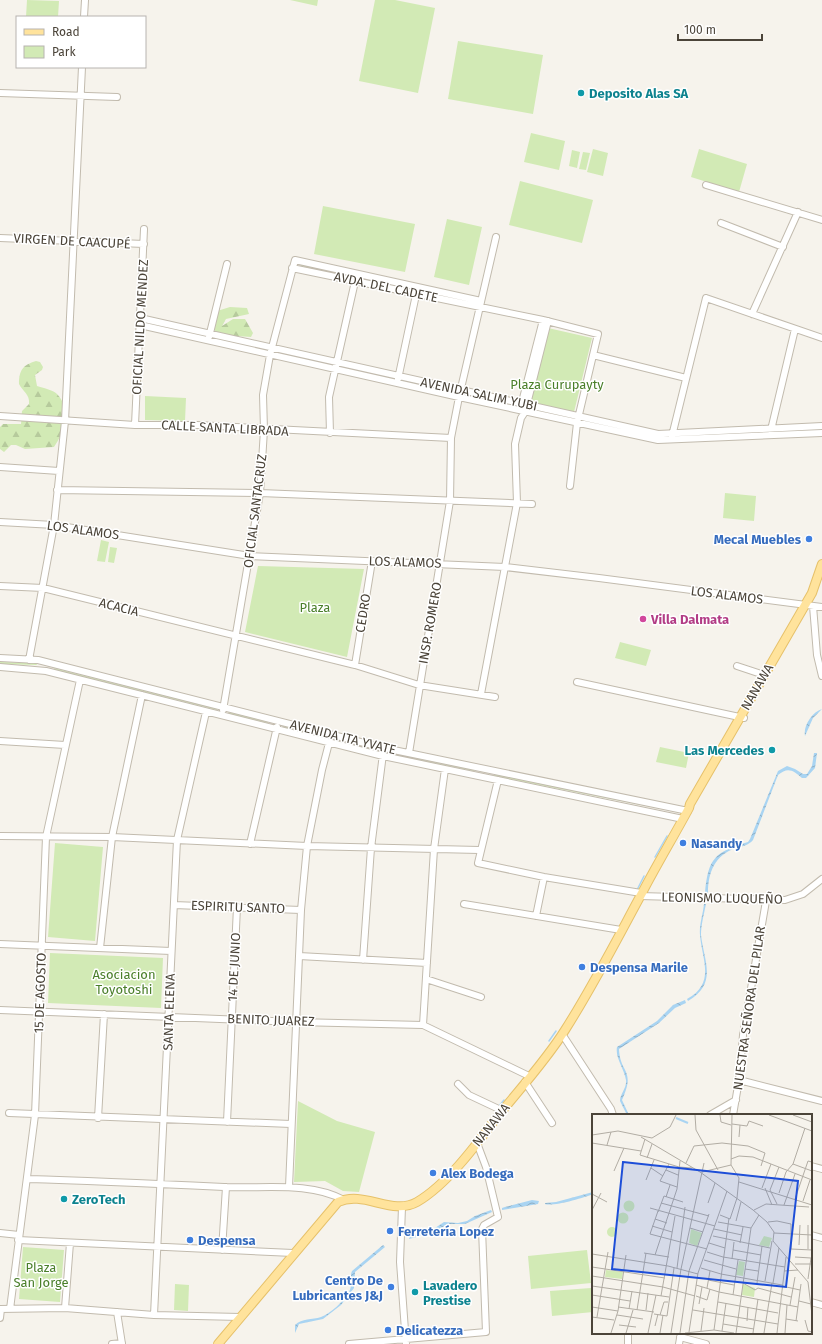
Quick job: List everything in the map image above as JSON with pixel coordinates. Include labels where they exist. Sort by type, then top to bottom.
[{"type":"main road","name":"NANAWA","points":[[742,718],[764,675],[809,605],[822,564]]},
{"type":"main road","name":"NANAWA","points":[[402,1207],[410,1206],[426,1196],[446,1178],[503,1111],[562,1034],[683,819],[689,809],[693,806],[742,718],[809,605],[822,578]]},
{"type":"main road","points":[[218,1344],[332,1208],[344,1200],[362,1199],[402,1207]]},
{"type":"street","points":[[84,16],[85,0]]},
{"type":"street","points":[[29,660],[54,525],[65,421],[82,68]]},
{"type":"street","points":[[0,92],[117,97]]},
{"type":"street","points":[[706,185],[822,220]]},
{"type":"street","points":[[752,314],[798,212]]},
{"type":"street","points":[[721,223],[783,247]]},
{"type":"street","name":"OFICIAL NILDO MENDEZ","points":[[135,425],[144,229]]},
{"type":"street","name":"INSP. ROMERO","points":[[409,753],[419,684],[450,501],[451,438],[460,390],[496,237]]},
{"type":"street","name":"VIRGEN DE CAACUPÉ","points":[[0,238],[144,244]]},
{"type":"street","name":"OFICIAL SANTACRUZ","points":[[222,716],[260,493],[264,430],[263,395],[270,355],[292,268],[295,260],[357,273]]},
{"type":"street","points":[[208,341],[228,264]]},
{"type":"street","name":"AVDA. DEL CADETE","points":[[292,268],[355,280],[480,308],[546,320],[598,334],[593,355]]},
{"type":"street","points":[[330,432],[329,397],[334,369],[357,273],[481,301]]},
{"type":"street","points":[[397,383],[418,287]]},
{"type":"street","points":[[672,437],[706,298],[822,338]]},
{"type":"street","points":[[481,694],[517,503],[515,444],[546,320]]},
{"type":"street","name":"AVENIDA SALIM YUBI","points":[[140,321],[210,334],[525,404],[578,420],[658,440],[672,437],[822,426]]},
{"type":"street","name":"AVENIDA SALIM YUBI","points":[[140,321],[208,341],[523,411],[578,420]]},
{"type":"street","points":[[771,430],[795,329]]},
{"type":"street","points":[[570,486],[578,420],[593,355],[686,378]]},
{"type":"street","name":"CALLE SANTA LIBRADA","points":[[0,416],[135,425],[197,425],[264,430],[451,438]]},
{"type":"street","name":"AVENIDA SALIM YUBI","points":[[672,437],[822,433]]},
{"type":"street","points":[[0,467],[59,471]]},
{"type":"street","points":[[57,490],[260,493],[532,504]]},
{"type":"street","name":"LOS ALAMOS","points":[[0,522],[54,525],[250,556],[505,567],[822,607]]},
{"type":"street","name":"CEDRO","points":[[355,665],[372,561]]},
{"type":"street","name":"ACACIA","points":[[0,586],[43,588],[355,665],[419,684],[495,697]]},
{"type":"street","points":[[809,605],[822,676]]},
{"type":"street","name":"AVENIDA ITA YVATE","points":[[0,658],[48,663],[384,748],[585,790],[689,809]]},
{"type":"street","points":[[46,671],[48,663]]},
{"type":"street","points":[[737,666],[764,675]]},
{"type":"street","name":"AVENIDA ITA YVATE","points":[[0,667],[46,671],[383,756],[683,819]]},
{"type":"street","name":"15 DE AGOSTO","points":[[10,1309],[18,1238],[28,1179],[35,1115],[46,837],[80,680]]},
{"type":"street","points":[[577,682],[742,718]]},
{"type":"street","points":[[168,702],[170,694]]},
{"type":"street","points":[[100,948],[112,837],[142,696]]},
{"type":"street","name":"SANTA ELENA","points":[[154,1315],[177,840],[206,712]]},
{"type":"street","points":[[250,844],[278,721]]},
{"type":"street","points":[[0,741],[65,745]]},
{"type":"street","points":[[289,1187],[301,910],[307,846],[322,770],[329,743]]},
{"type":"street","points":[[363,960],[371,848],[384,748]]},
{"type":"street","points":[[423,1025],[434,849],[445,769]]},
{"type":"street","points":[[485,778],[487,769]]},
{"type":"street","points":[[0,836],[112,837],[250,844],[480,850],[498,780]]},
{"type":"street","points":[[583,797],[585,790]]},
{"type":"street","name":"LEONISMO LUQUEÑO","points":[[480,850],[478,863],[481,864],[641,894],[766,901],[785,900],[798,896],[822,879]]},
{"type":"street","points":[[536,916],[544,877]]},
{"type":"street","name":"NUESTRA SEÑORA DEL PILAR","points":[[733,1114],[739,1080],[743,1035],[766,901]]},
{"type":"street","points":[[464,904],[621,930]]},
{"type":"street","name":"ESPIRITU SANTO","points":[[174,905],[301,910]]},
{"type":"street","name":"14 DE JUNIO","points":[[227,1122],[237,907]]},
{"type":"street","points":[[0,944],[171,951]]},
{"type":"street","points":[[299,956],[427,964]]},
{"type":"street","points":[[426,979],[481,996]]},
{"type":"street","name":"BENITO JUAREZ","points":[[0,1010],[296,1022],[423,1025],[527,1079]]},
{"type":"street","points":[[98,1118],[104,1014]]},
{"type":"street","points":[[562,1034],[611,1109],[613,1114]]},
{"type":"street","points":[[527,1079],[552,1123]]},
{"type":"street","points":[[739,1080],[822,1101]]},
{"type":"street","points":[[458,1084],[469,1095],[503,1111]]},
{"type":"street","points":[[712,1114],[736,1100]]},
{"type":"street","points":[[9,1113],[98,1118],[291,1124]]},
{"type":"street","points":[[349,1344],[406,1342],[484,1333],[487,1330],[482,1229],[484,1225],[498,1216],[486,1167],[477,1143]]},
{"type":"street","points":[[812,1166],[822,1169]]},
{"type":"street","points":[[28,1179],[161,1183],[226,1187],[289,1187],[329,1193],[344,1200]]},
{"type":"street","points":[[222,1250],[226,1187]]},
{"type":"street","points":[[402,1207],[400,1262],[406,1342]]},
{"type":"street","points":[[0,1233],[18,1238],[70,1242],[293,1253]]},
{"type":"street","points":[[812,1235],[822,1238]]},
{"type":"street","points":[[65,1308],[70,1242]]},
{"type":"street","points":[[812,1302],[822,1305]]},
{"type":"street","points":[[0,1318],[0,1309],[65,1308],[154,1315],[240,1317]]},
{"type":"street","points":[[112,1344],[122,1344],[117,1312]]},
{"type":"street","points":[[680,1338],[706,1344]]},
{"type":"green space","points":[[27,0],[59,1],[58,16],[26,16]]},
{"type":"green space","points":[[290,0],[318,0],[317,6]]},
{"type":"green space","points":[[375,0],[395,0],[435,8],[418,93],[359,81]]},
{"type":"green space","points":[[458,41],[543,55],[533,114],[448,99]]},
{"type":"green space","points":[[531,133],[565,141],[559,170],[524,162]]},
{"type":"green space","points":[[593,149],[608,153],[603,176],[587,172]]},
{"type":"green space","points":[[699,149],[747,164],[739,192],[691,177]]},
{"type":"green space","points":[[572,150],[580,152],[577,168],[569,166]]},
{"type":"green space","points":[[583,152],[590,153],[586,170],[579,169]]},
{"type":"green space","points":[[520,181],[593,200],[582,243],[509,225]]},
{"type":"green space","points":[[323,206],[415,224],[405,272],[314,254]]},
{"type":"green space","points":[[447,219],[482,227],[469,285],[434,277]]},
{"type":"green space","points":[[301,264],[351,275],[352,276],[301,266]]},
{"type":"green space","points":[[359,277],[414,289],[412,291],[360,279]]},
{"type":"green space","points":[[230,307],[247,308],[249,314],[226,319],[222,326],[233,319],[245,319],[253,333],[251,337],[222,335],[215,332],[214,328],[217,311]]},
{"type":"green space","name":"Plaza Curupayty","points":[[548,328],[592,338],[574,412],[527,401]]},
{"type":"green space","points":[[36,361],[40,362],[43,367],[42,370],[35,375],[37,386],[57,394],[64,406],[65,420],[61,434],[54,447],[25,449],[16,445],[11,445],[4,452],[0,449],[0,427],[3,424],[21,424],[22,411],[29,404],[29,401],[27,395],[19,384],[20,375],[25,366]]},
{"type":"green space","points":[[342,366],[393,378],[342,367]]},
{"type":"green space","points":[[404,382],[456,392],[456,393]]},
{"type":"green space","points":[[145,396],[186,398],[185,421],[145,420]]},
{"type":"green space","points":[[725,493],[756,496],[754,521],[723,518]]},
{"type":"green space","points":[[101,540],[109,542],[105,562],[97,561]]},
{"type":"green space","points":[[110,547],[117,548],[114,563],[108,562]]},
{"type":"green space","name":"Plaza","points":[[258,566],[364,569],[347,657],[245,632]]},
{"type":"green space","points":[[620,642],[651,650],[646,666],[615,658]]},
{"type":"green space","points":[[0,662],[36,663],[37,665],[0,664]]},
{"type":"green space","points":[[54,668],[217,709],[217,710],[55,670]]},
{"type":"green space","points":[[229,712],[268,722],[268,723],[228,714]]},
{"type":"green space","points":[[283,726],[327,737],[327,738],[283,728]]},
{"type":"green space","points":[[338,740],[378,750],[378,751],[337,742]]},
{"type":"green space","points":[[660,747],[689,753],[686,768],[656,762]]},
{"type":"green space","points":[[389,754],[474,770],[474,771]]},
{"type":"green space","points":[[494,774],[666,810],[494,776]]},
{"type":"green space","points":[[55,843],[103,847],[95,941],[48,937]]},
{"type":"green space","name":"Asociacion Toyotoshi","points":[[50,953],[163,958],[161,1008],[48,1003]]},
{"type":"green space","points":[[298,1101],[337,1121],[375,1132],[359,1192],[343,1191],[325,1181],[294,1182]]},
{"type":"green space","name":"Plaza San Jorge","points":[[23,1247],[64,1250],[60,1302],[19,1299]]},
{"type":"green space","points":[[587,1250],[591,1283],[531,1289],[528,1256]]},
{"type":"green space","points":[[175,1284],[189,1285],[188,1311],[174,1310]]},
{"type":"green space","points":[[591,1288],[592,1312],[552,1316],[550,1291]]},
{"type":"water","points":[[822,709],[813,718],[805,736],[805,728],[809,720],[815,713]]},
{"type":"water","points":[[814,753],[817,753],[815,768],[806,778],[802,778],[791,770],[782,772],[778,775],[753,840],[748,844],[729,851],[718,860],[711,871],[708,893],[705,893],[708,872],[715,858],[728,849],[748,842],[750,839],[778,771],[787,766],[803,774],[807,774],[812,766]]},
{"type":"water","points":[[704,904],[706,904],[701,935],[707,971],[706,980],[703,987],[697,994],[688,1001],[687,999],[696,993],[702,986],[704,978],[705,970],[700,931]]},
{"type":"water","points":[[685,1000],[686,1003],[675,1008],[659,1023],[619,1049],[628,1082],[622,1100],[629,1114],[626,1114],[620,1101],[626,1080],[618,1059],[617,1047],[657,1021],[673,1005]]},
{"type":"water","points":[[592,1192],[592,1194],[589,1196],[568,1202],[549,1205],[545,1204]]},
{"type":"water","points":[[532,1200],[539,1201],[538,1204],[502,1210],[502,1208],[505,1207]]},
{"type":"water","points":[[491,1210],[492,1212],[465,1224],[447,1224],[436,1232],[409,1239],[410,1236],[432,1230],[444,1222],[458,1223],[467,1221],[475,1216]]},
{"type":"water","points":[[383,1245],[385,1247],[355,1272],[354,1288],[341,1305],[323,1319],[299,1324],[295,1333],[295,1325],[298,1323],[304,1320],[321,1317],[329,1313],[341,1303],[350,1289],[352,1271]]},
{"type":"waterway","points":[[655,857],[667,836]]},
{"type":"waterway","points":[[637,890],[644,876]]},
{"type":"waterway","points":[[549,1041],[556,1031]]},
{"type":"waterway","points":[[499,1106],[504,1100]]},
{"type":"place","name":"Deposito Alas SA","points":[[581,93]]},
{"type":"place","name":"Mecal Muebles","points":[[809,539]]},
{"type":"place","name":"Villa Dalmata","points":[[643,619]]},
{"type":"place","name":"Las Mercedes","points":[[772,750]]},
{"type":"place","name":"Nasandy","points":[[683,843]]},
{"type":"place","name":"Despensa Marile","points":[[582,967]]},
{"type":"place","name":"Alex Bodega","points":[[433,1173]]},
{"type":"place","name":"ZeroTech","points":[[64,1199]]},
{"type":"place","name":"Ferretería Lopez","points":[[390,1231]]},
{"type":"place","name":"Despensa","points":[[190,1240]]},
{"type":"place","name":"Centro De Lubricantes J&J","points":[[391,1287]]},
{"type":"place","name":"Lavadero Prestise","points":[[415,1292]]},
{"type":"place","name":"Delicatezza","points":[[388,1330]]}]
